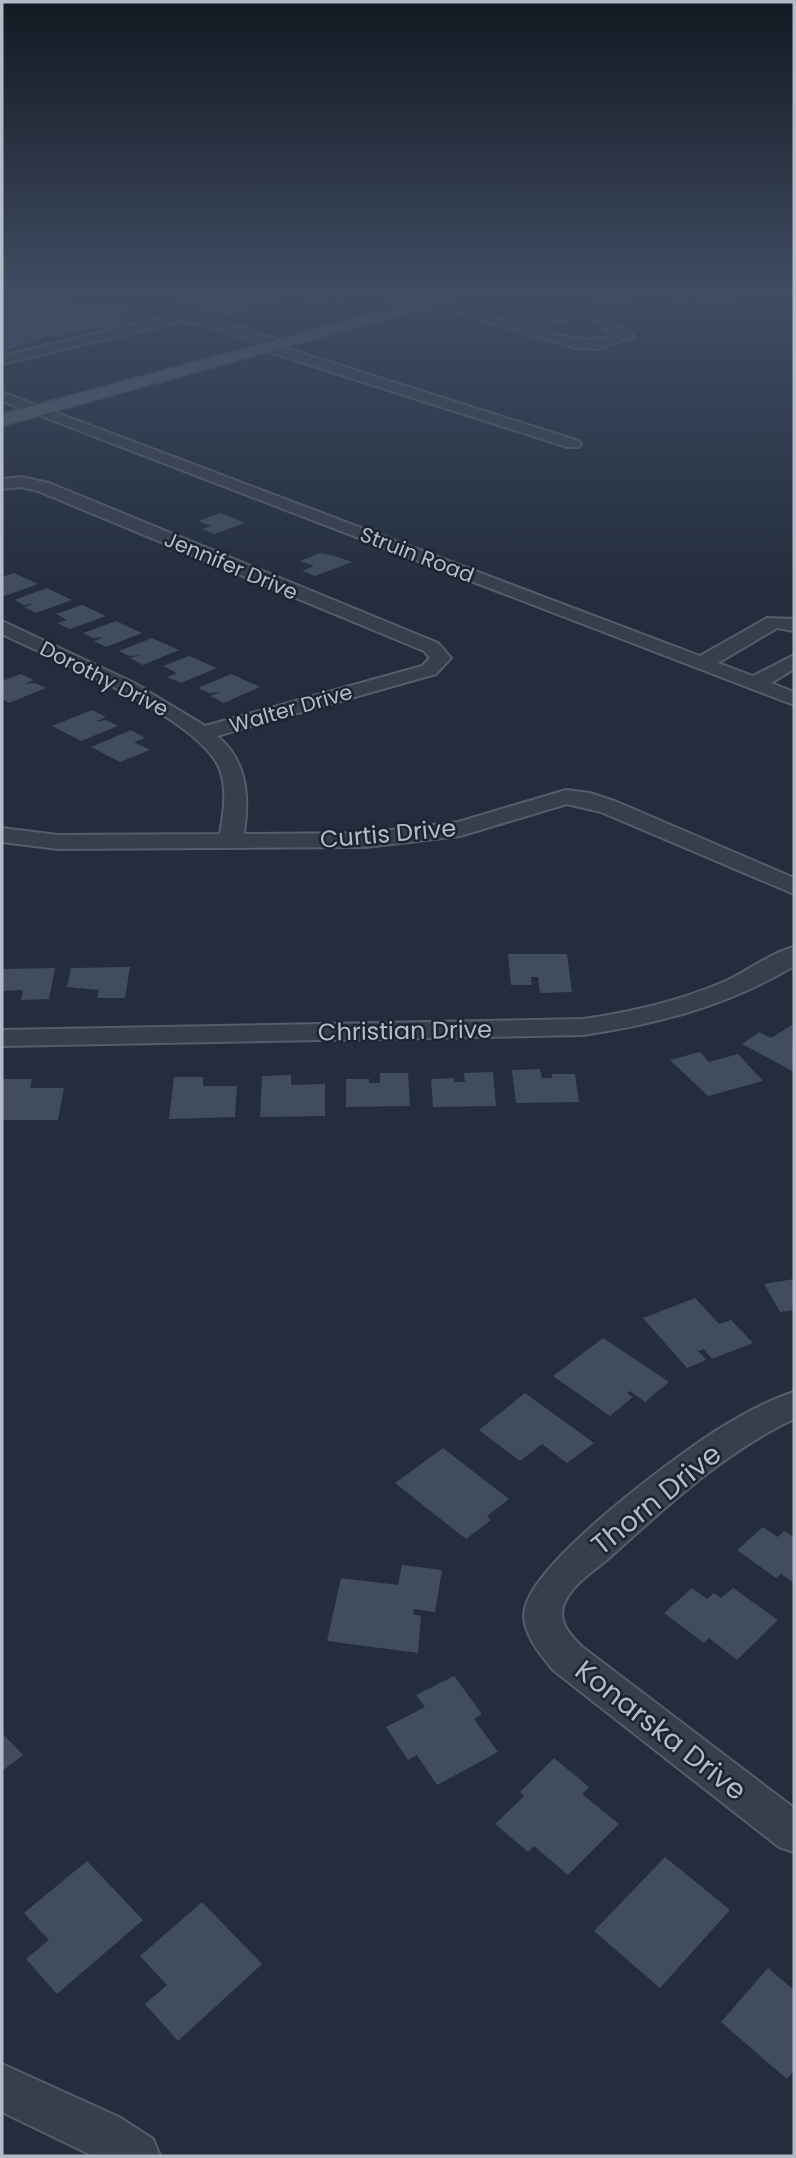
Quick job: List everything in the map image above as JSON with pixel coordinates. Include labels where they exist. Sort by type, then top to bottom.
[{"type":"main road","points":[[2,420],[100,394]]},
{"type":"street","points":[[418,394],[573,444]]},
{"type":"street","name":"Struin Road","points":[[2,396],[794,699]]},
{"type":"street","name":"Jennifer Drive","points":[[2,484],[21,482],[43,487],[398,636],[431,647],[439,654]]},
{"type":"street","points":[[701,664],[774,622],[794,625]]},
{"type":"street","name":"Dorothy Drive","points":[[2,627],[178,716],[205,733]]},
{"type":"street","name":"Walter Drive","points":[[231,841],[237,804],[232,774],[223,753],[205,733],[429,670],[438,664],[439,654]]},
{"type":"street","points":[[754,684],[794,661]]},
{"type":"street","name":"Curtis Drive","points":[[2,835],[58,842],[366,840],[419,836],[491,822],[555,799],[578,798],[609,807],[794,887]]},
{"type":"street","name":"Christian Drive","points":[[2,1038],[583,1027],[636,1019],[695,1004],[731,991],[794,955]]},
{"type":"street","name":"Thorn Drive","points":[[542,1616],[546,1597],[564,1575],[706,1456],[743,1429],[794,1405]]},
{"type":"street","name":"Konarska Drive","points":[[542,1616],[545,1630],[567,1658],[794,1833]]},
{"type":"street","points":[[2,2088],[102,2134],[136,2156]]},
{"type":"building","points":[[221,513],[245,523],[214,534],[202,529],[211,526],[198,521]]},
{"type":"building","points":[[321,553],[352,562],[315,576],[302,571],[314,566],[300,561]]},
{"type":"building","points":[[14,573],[38,584],[2,597],[2,577]]},
{"type":"building","points":[[47,588],[72,600],[36,613],[24,607],[34,604],[24,605],[14,600]]},
{"type":"building","points":[[82,605],[106,616],[70,629],[57,623],[67,620],[56,614]]},
{"type":"building","points":[[116,621],[142,633],[106,647],[94,641],[104,637],[93,638],[83,633]]},
{"type":"building","points":[[152,638],[179,650],[143,665],[130,658],[140,655],[129,656],[119,651]]},
{"type":"building","points":[[189,656],[217,668],[181,683],[167,677],[177,673],[163,666]]},
{"type":"building","points":[[21,674],[34,680],[24,684],[35,683],[46,688],[9,703],[2,699],[2,681]]},
{"type":"building","points":[[231,674],[260,687],[224,703],[210,696],[220,692],[209,693],[198,688]]},
{"type":"building","points":[[92,710],[106,717],[95,722],[106,720],[118,726],[81,741],[52,726]]},
{"type":"building","points":[[131,730],[145,738],[134,742],[150,750],[120,762],[91,747]]},
{"type":"building","points":[[508,954],[567,954],[572,992],[540,993],[538,977],[531,977],[532,985],[511,985]]},
{"type":"building","points":[[130,967],[125,998],[97,998],[99,990],[67,987],[71,968]]},
{"type":"building","points":[[55,968],[49,999],[21,1000],[23,990],[2,991],[2,969]]},
{"type":"building","points":[[792,1025],[794,1072],[742,1044],[759,1032],[771,1038]]},
{"type":"building","points":[[700,1052],[709,1062],[738,1054],[763,1081],[708,1096],[670,1060]]},
{"type":"building","points":[[540,1069],[542,1078],[553,1078],[551,1074],[575,1074],[579,1102],[516,1103],[512,1070]]},
{"type":"building","points":[[493,1072],[496,1106],[433,1107],[431,1079],[454,1078],[454,1082],[465,1082],[464,1073]]},
{"type":"building","points":[[380,1073],[408,1073],[410,1106],[346,1107],[346,1079],[369,1079],[369,1083],[380,1083]]},
{"type":"building","points":[[291,1075],[291,1085],[325,1084],[325,1116],[260,1117],[262,1076]]},
{"type":"building","points":[[174,1077],[203,1077],[203,1086],[237,1086],[235,1117],[169,1119]]},
{"type":"building","points":[[2,1079],[32,1079],[30,1088],[64,1088],[58,1120],[2,1120]]},
{"type":"building","points":[[794,1279],[794,1310],[780,1312],[764,1284]]},
{"type":"building","points":[[695,1298],[719,1324],[731,1320],[753,1343],[712,1359],[704,1349],[698,1351],[706,1360],[687,1368],[643,1318]]},
{"type":"building","points":[[603,1338],[669,1382],[645,1402],[630,1391],[627,1393],[633,1397],[610,1416],[553,1376]]},
{"type":"building","points":[[525,1393],[594,1443],[567,1463],[542,1444],[520,1461],[479,1430]]},
{"type":"building","points":[[443,1448],[509,1499],[487,1516],[491,1520],[466,1539],[395,1483]]},
{"type":"building","points":[[763,1527],[778,1537],[784,1531],[792,1536],[794,1534],[794,1583],[781,1574],[776,1578],[737,1550]]},
{"type":"building","points":[[402,1565],[442,1570],[435,1612],[414,1609],[413,1614],[421,1616],[418,1653],[327,1641],[341,1578],[398,1585]]},
{"type":"building","points":[[692,1588],[707,1599],[714,1593],[721,1598],[733,1588],[778,1620],[737,1660],[709,1638],[704,1643],[664,1613]]},
{"type":"building","points":[[454,1676],[482,1714],[474,1719],[498,1752],[437,1785],[417,1755],[408,1760],[386,1727],[425,1707],[416,1695]]},
{"type":"building","points":[[2,1733],[23,1755],[2,1771]]},
{"type":"building","points":[[554,1758],[589,1787],[582,1794],[619,1824],[568,1875],[534,1846],[528,1852],[495,1824],[524,1796],[520,1792]]},
{"type":"building","points":[[665,1857],[730,1910],[660,1988],[594,1931]]},
{"type":"building","points":[[87,1861],[143,1920],[57,1994],[26,1959],[49,1940],[24,1913]]},
{"type":"building","points":[[202,1902],[262,1964],[178,2041],[145,2004],[167,1985],[140,1956]]},
{"type":"building","points":[[768,1968],[794,1990],[794,2071],[787,2079],[721,2022]]}]
